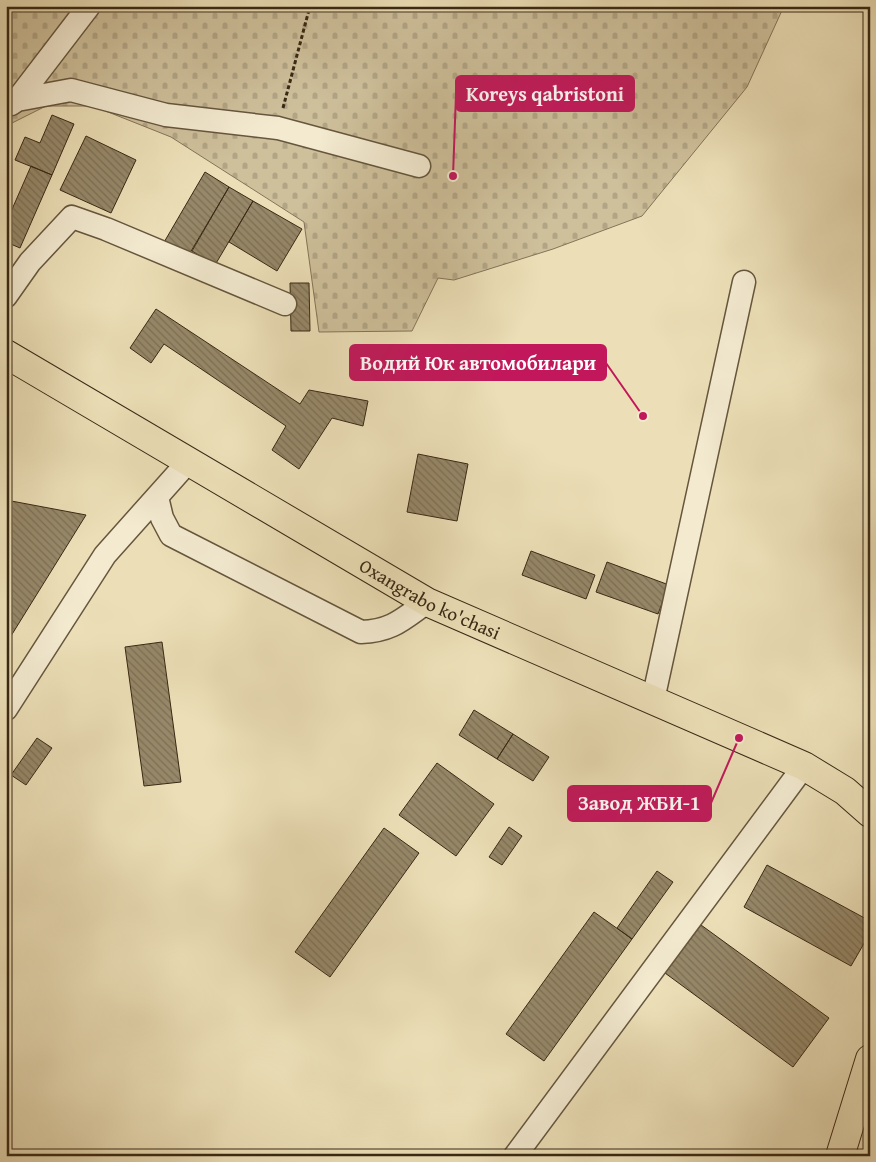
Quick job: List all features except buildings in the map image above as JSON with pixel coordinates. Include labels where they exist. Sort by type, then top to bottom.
[{"type":"main road","name":"Oxangrabo ko'chasi","points":[[6,354],[427,602],[804,766],[845,791],[870,813]]},
{"type":"main road","points":[[840,1156],[870,1059]]},
{"type":"lane","points":[[12,104],[90,6]]},
{"type":"lane","points":[[12,104],[71,90],[166,115],[278,128],[419,166]]},
{"type":"lane","points":[[6,296],[30,262],[72,217],[106,229],[285,304]]},
{"type":"lane","points":[[653,700],[744,282]]},
{"type":"lane","points":[[6,709],[105,555],[188,462]]},
{"type":"lane","points":[[157,497],[162,518],[171,535],[360,632],[378,631],[393,626],[427,602]]},
{"type":"lane","points":[[515,1156],[804,766]]},
{"type":"path","points":[[278,128],[310,6]]},
{"type":"green space","points":[[6,6],[784,6],[747,87],[642,216],[553,249],[454,280],[438,278],[412,331],[319,332],[304,222],[171,137],[93,106],[46,106],[6,126]]},
{"type":"place","name":"Koreys qabristoni","points":[[453,176]]},
{"type":"place","name":"Водий Юк автомобилари","points":[[643,416]]},
{"type":"place","name":"Завод ЖБИ-1","points":[[739,738]]}]
